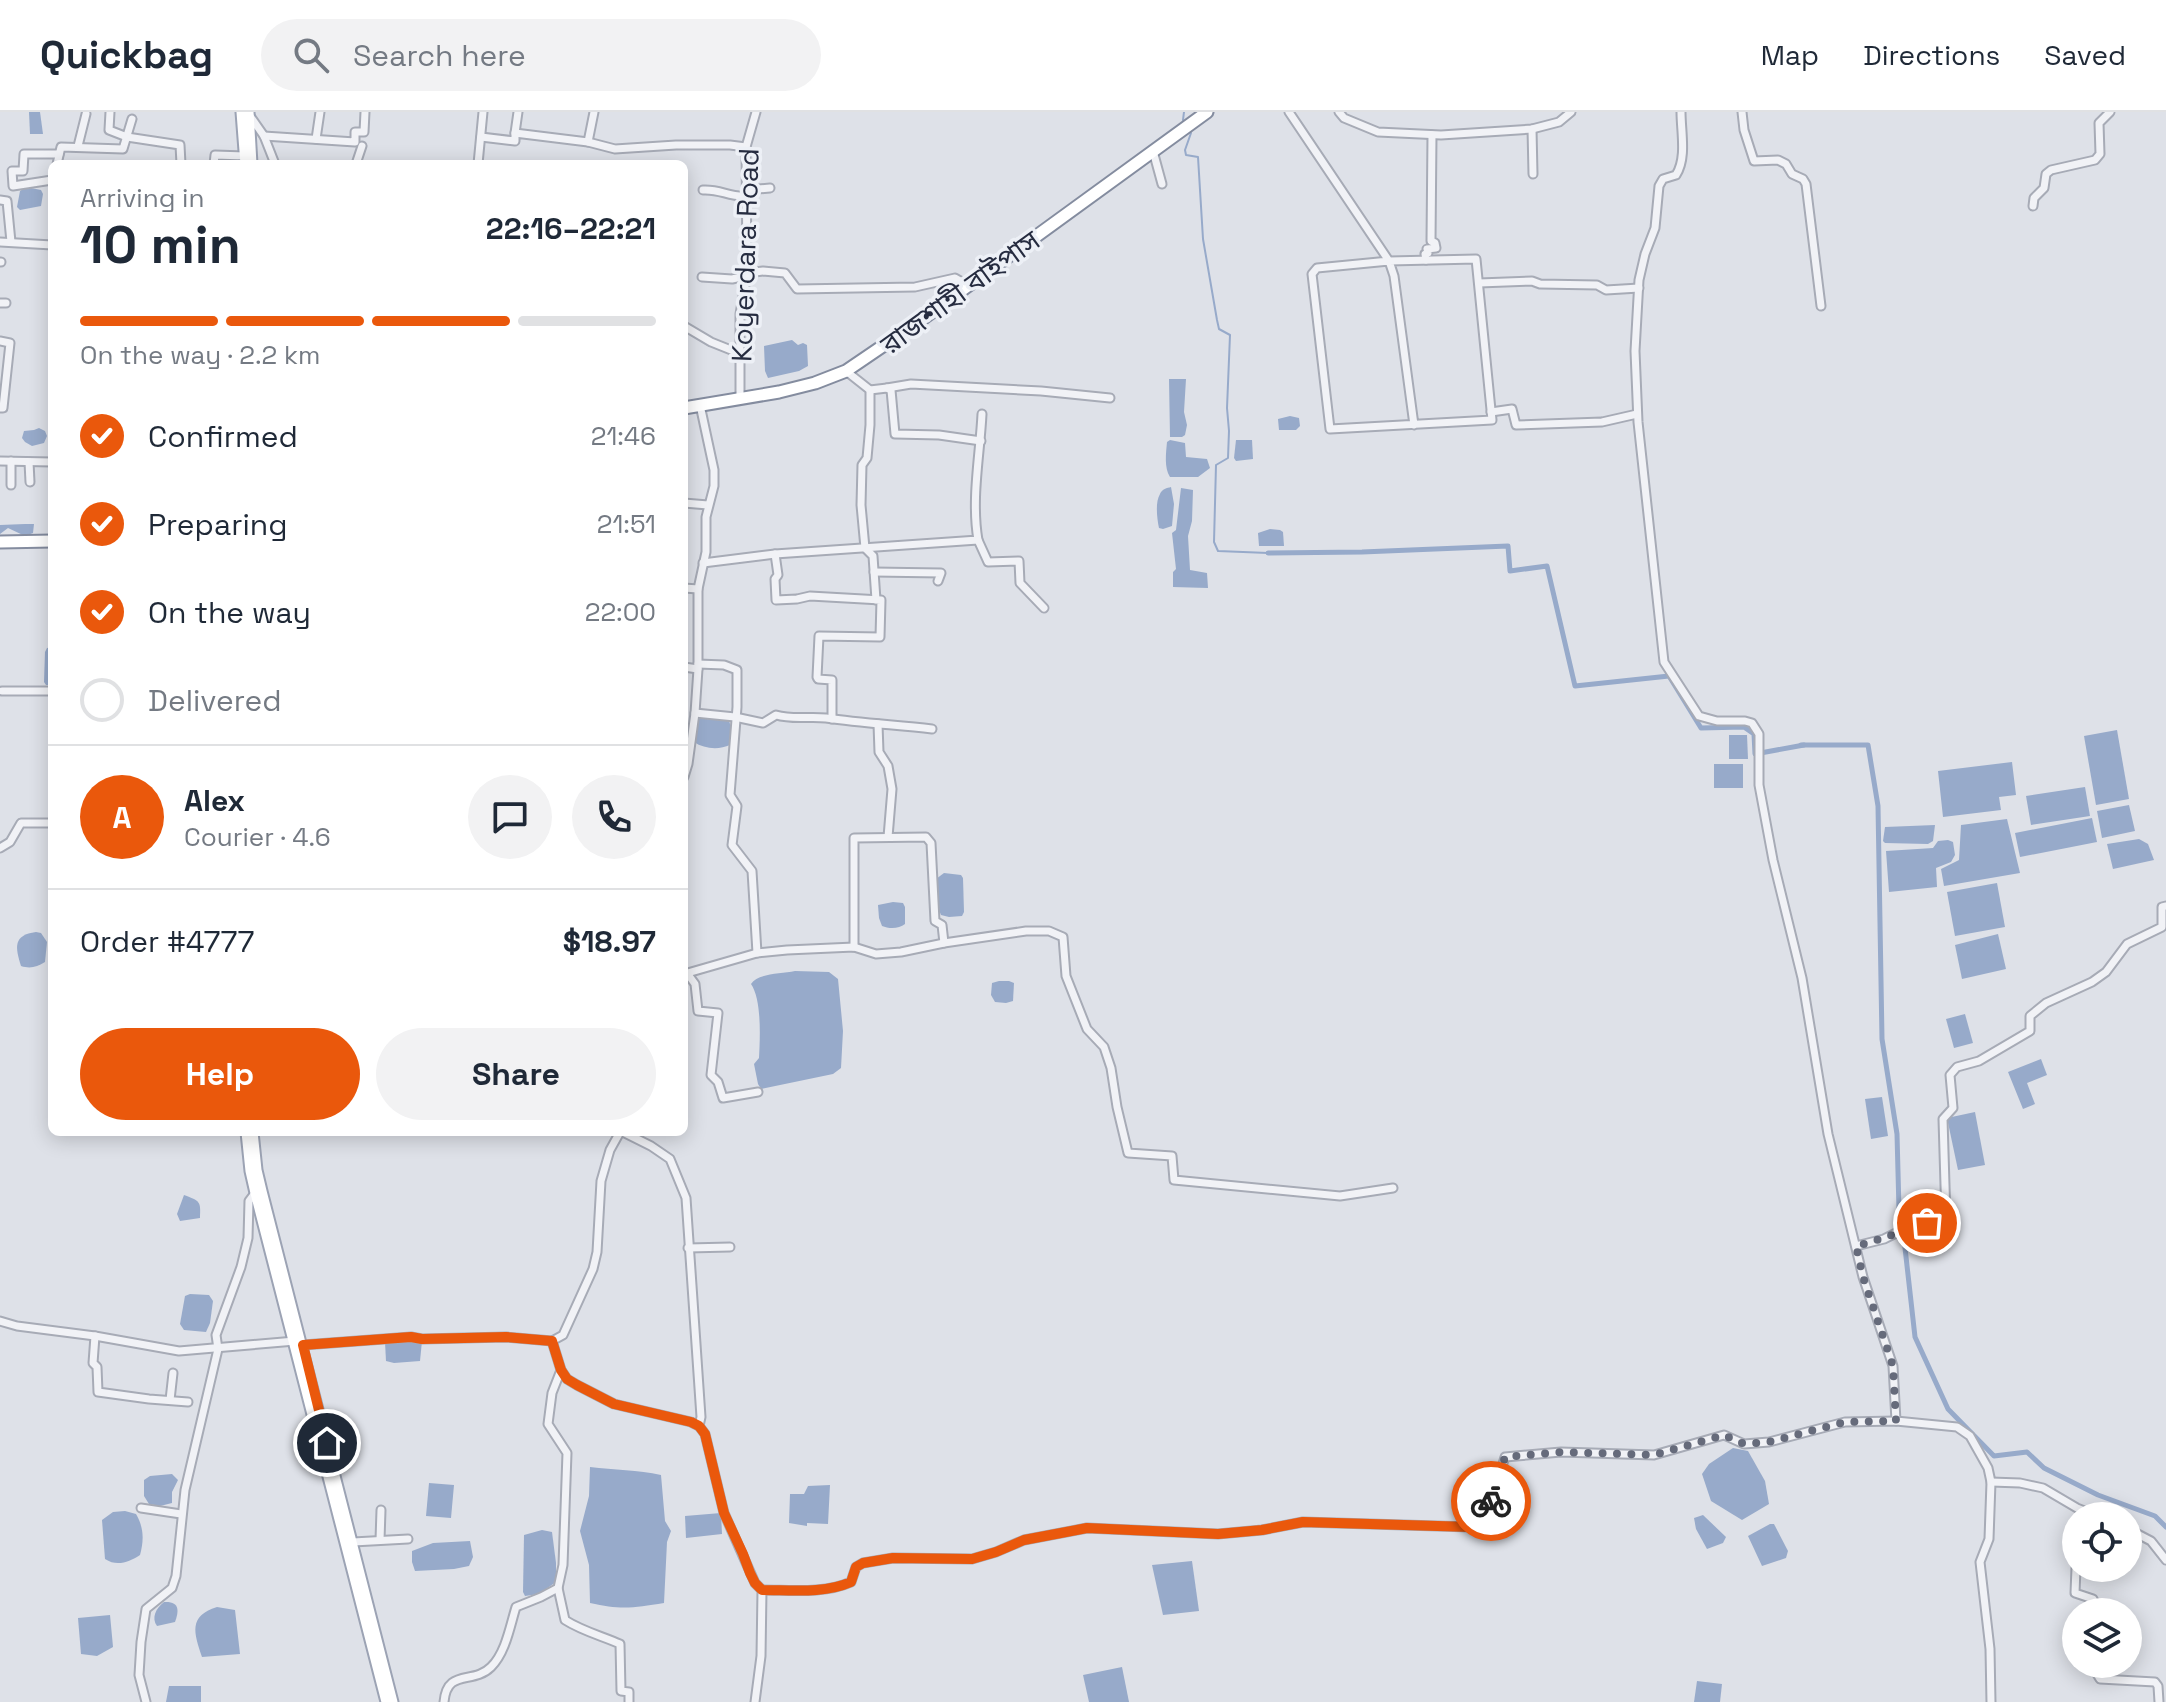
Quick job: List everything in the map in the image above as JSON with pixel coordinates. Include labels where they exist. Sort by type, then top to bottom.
[{"type":"highway","name":"রাজশাহী বাইপাস","points":[[688,407],[815,383],[846,371],[969,286],[1207,112]]},
{"type":"highway","points":[[0,542],[48,541]]},
{"type":"main road","points":[[245,160],[247,113]]},
{"type":"main road","points":[[247,113],[252,160]]},
{"type":"main road","points":[[246,1136],[255,1193],[286,1294]]},
{"type":"main road","points":[[253,1136],[257,1170],[286,1294],[386,1702]]},
{"type":"main road","points":[[310,1386],[393,1702]]},
{"type":"street","points":[[110,112],[109,130],[127,137],[180,145],[181,160]]},
{"type":"street","points":[[316,139],[320,112]]},
{"type":"street","points":[[264,136],[355,142],[355,132],[364,132],[365,112]]},
{"type":"street","points":[[478,160],[483,112]]},
{"type":"street","points":[[481,137],[515,141],[518,112]]},
{"type":"street","points":[[588,142],[594,112]]},
{"type":"street","name":"Koyerdara Road","points":[[740,399],[740,314],[747,275],[746,147],[756,112]]},
{"type":"street","points":[[1289,112],[1389,261],[1394,276],[1414,425]]},
{"type":"street","points":[[1339,112],[1344,118],[1378,132],[1432,135],[1532,129],[1559,122],[1571,112]]},
{"type":"street","points":[[1681,112],[1679,169],[1676,175],[1663,179],[1659,186],[1655,228],[1645,254],[1639,288],[1635,351],[1637,414],[1664,662],[1699,716],[1717,721],[1752,723],[1759,734],[1759,785],[1773,860],[1802,978],[1828,1134],[1863,1277],[1893,1366],[1896,1421]]},
{"type":"street","points":[[1742,112],[1754,161],[1778,160],[1806,184],[1821,306]]},
{"type":"street","points":[[2033,206],[2034,198],[2044,188],[2046,174],[2051,170],[2095,160],[2100,154],[2099,123],[2110,112]]},
{"type":"street","points":[[247,113],[264,136],[273,160]]},
{"type":"street","points":[[78,146],[86,114]]},
{"type":"street","points":[[58,160],[61,147],[123,149],[132,119]]},
{"type":"street","points":[[1532,129],[1533,174]]},
{"type":"street","points":[[515,133],[588,142],[615,149],[676,145],[746,147]]},
{"type":"street","points":[[1426,260],[1427,249],[1436,248],[1431,241],[1432,135]]},
{"type":"street","points":[[357,160],[362,146]]},
{"type":"street","points":[[1153,151],[1162,184]]},
{"type":"street","points":[[48,181],[13,186],[12,171],[23,171],[24,154],[59,154]]},
{"type":"street","points":[[214,160],[215,155],[245,160]]},
{"type":"street","points":[[703,190],[719,189],[732,197],[770,188]]},
{"type":"street","points":[[0,200],[7,201],[11,242]]},
{"type":"street","points":[[0,242],[48,245]]},
{"type":"street","points":[[1476,259],[1492,420],[1330,429],[1312,274],[1317,268],[1426,260],[1476,259]]},
{"type":"street","points":[[702,277],[732,279],[763,271],[785,273],[797,289],[915,287],[955,278],[969,286]]},
{"type":"street","points":[[1479,283],[1532,281],[1540,284],[1597,285],[1606,290],[1639,288]]},
{"type":"street","points":[[688,328],[741,354]]},
{"type":"street","points":[[0,341],[10,343],[2,389],[3,408],[0,408]]},
{"type":"street","points":[[0,352],[9,354]]},
{"type":"street","points":[[846,371],[870,390],[911,384],[1110,398]]},
{"type":"street","points":[[887,388],[891,390],[895,434],[939,435],[981,441]]},
{"type":"street","points":[[870,390],[870,425],[867,458],[862,465],[861,505],[865,548],[873,556],[876,600]]},
{"type":"street","points":[[688,764],[698,666],[698,589],[706,552],[708,505],[714,486],[714,470],[700,405]]},
{"type":"street","points":[[1491,412],[1512,409],[1516,425],[1602,422],[1637,414]]},
{"type":"street","points":[[982,414],[975,501],[978,540],[988,562],[1019,561],[1020,583],[1044,608]]},
{"type":"street","points":[[0,461],[48,462]]},
{"type":"street","points":[[11,461],[11,485]]},
{"type":"street","points":[[29,462],[30,482]]},
{"type":"street","points":[[688,503],[708,505]]},
{"type":"street","points":[[703,563],[775,554],[978,540]]},
{"type":"street","points":[[775,554],[778,575],[775,579],[776,600],[810,596],[881,600],[880,637],[819,636],[817,677],[832,680],[832,719]]},
{"type":"street","points":[[874,572],[941,573],[938,581]]},
{"type":"street","points":[[688,588],[698,589]]},
{"type":"street","points":[[688,667],[724,665],[737,670],[730,795],[737,806],[732,845],[752,871],[757,953]]},
{"type":"street","points":[[2,691],[48,691]]},
{"type":"street","points":[[695,713],[763,723],[776,715],[932,729]]},
{"type":"street","points":[[878,724],[879,752],[888,766],[892,789],[888,837]]},
{"type":"street","points":[[0,848],[10,842],[21,823],[48,823]]},
{"type":"street","points":[[854,947],[854,838],[926,837],[931,843],[935,921],[942,925],[944,943]]},
{"type":"street","points":[[1856,1246],[1946,1218],[1943,1119],[1953,1108],[1950,1075],[1957,1067],[1979,1061],[2030,1031],[2030,1016],[2046,1003],[2092,982],[2106,972],[2127,944],[2162,927],[2162,907],[2166,906]]},
{"type":"street","points":[[688,973],[757,953],[854,947],[876,954],[1026,931],[1049,931],[1063,937],[1066,976],[1087,1029],[1104,1047],[1128,1153],[1172,1156],[1174,1180],[1340,1196],[1393,1188]]},
{"type":"street","points":[[688,976],[695,984],[698,1011],[718,1013],[711,1075],[718,1082],[723,1098],[758,1092]]},
{"type":"street","points":[[0,1321],[179,1351],[256,1343],[411,1337],[506,1337],[552,1341],[563,1335],[593,1269],[597,1252],[601,1181],[610,1150],[619,1136]]},
{"type":"street","points":[[630,1136],[670,1159],[686,1198],[701,1417],[699,1426]]},
{"type":"street","points":[[146,1702],[139,1675],[146,1609],[172,1588],[176,1576],[181,1514],[218,1349],[216,1335],[241,1267],[248,1238],[249,1201],[255,1193]]},
{"type":"street","points":[[688,1248],[730,1247]]},
{"type":"street","points":[[95,1336],[93,1363],[97,1367],[98,1392],[188,1402]]},
{"type":"street","points":[[552,1341],[561,1370],[567,1379],[577,1385],[614,1404],[699,1426],[705,1434],[724,1513],[750,1573],[762,1590],[817,1590],[851,1582],[856,1567],[863,1563],[893,1558],[972,1559],[1024,1540],[1087,1528],[1218,1534],[1303,1522],[1471,1527],[1485,1522],[1505,1457],[1561,1452],[1654,1455],[1724,1435],[1744,1444],[1769,1442],[1845,1422],[1896,1421],[1957,1427],[1970,1436],[1988,1468],[1991,1482],[1989,1539],[1980,1562],[1990,1649],[1991,1702]]},
{"type":"street","points":[[561,1370],[552,1393],[548,1424],[567,1453],[563,1565],[558,1588],[565,1620],[575,1627],[620,1644],[621,1691],[629,1692],[629,1702]]},
{"type":"street","points":[[170,1400],[173,1373]]},
{"type":"street","points":[[1991,1482],[2043,1488],[2063,1502]]},
{"type":"street","points":[[141,1508],[181,1514]]},
{"type":"street","points":[[380,1540],[381,1510]]},
{"type":"street","points":[[2142,1536],[2151,1541],[2166,1560]]},
{"type":"street","points":[[353,1542],[408,1539]]},
{"type":"street","points":[[2075,1582],[2075,1593],[2090,1598]]},
{"type":"street","points":[[444,1702],[446,1687],[451,1682],[488,1670],[494,1664],[507,1638],[516,1607],[558,1588]]},
{"type":"street","points":[[755,1702],[761,1656],[762,1590]]},
{"type":"street","points":[[2099,1678],[2155,1682],[2159,1702]]},
{"type":"water","points":[[29,112],[40,112],[43,134],[30,134]]},
{"type":"water","points":[[26,187],[41,190],[41,206],[20,210],[17,207],[20,191]]},
{"type":"water","points":[[792,340],[798,345],[807,345],[808,366],[768,378],[764,346]]},
{"type":"water","points":[[1169,379],[1186,379],[1184,412],[1187,425],[1182,437],[1170,437]]},
{"type":"water","points":[[1290,416],[1299,418],[1300,426],[1296,430],[1279,430],[1278,419]]},
{"type":"water","points":[[39,428],[47,436],[44,443],[32,446],[25,442],[22,438],[24,431]]},
{"type":"water","points":[[1236,440],[1252,440],[1253,459],[1236,461]]},
{"type":"water","points":[[1167,442],[1185,443],[1186,457],[1207,459],[1210,468],[1198,477],[1170,477],[1166,460]]},
{"type":"water","points":[[1171,487],[1174,504],[1172,526],[1163,529],[1159,528],[1157,501],[1162,491]]},
{"type":"water","points":[[1181,488],[1193,490],[1188,536],[1190,570],[1207,573],[1208,588],[1173,587],[1173,572],[1176,569],[1172,533],[1176,530]]},
{"type":"water","points":[[34,524],[33,533],[25,536],[8,528],[0,534],[0,525]]},
{"type":"water","points":[[1270,529],[1283,532],[1284,546],[1259,546],[1258,533]]},
{"type":"water","points":[[47,648],[48,685],[46,685],[44,682]]},
{"type":"water","points":[[702,716],[729,720],[732,732],[730,745],[712,748],[694,742],[696,721]]},
{"type":"water","points":[[2117,730],[2129,799],[2096,805],[2084,736]]},
{"type":"water","points":[[1729,735],[1747,735],[1748,759],[1729,759]]},
{"type":"water","points":[[2012,762],[2016,795],[1999,797],[2001,810],[1943,817],[1938,771]]},
{"type":"water","points":[[1714,764],[1743,764],[1743,788],[1714,788]]},
{"type":"water","points":[[2085,787],[2090,816],[2031,825],[2026,796]]},
{"type":"water","points":[[2129,805],[2135,831],[2102,838],[2097,811]]},
{"type":"water","points":[[2092,818],[2097,842],[2020,857],[2015,833]]},
{"type":"water","points":[[2007,819],[2020,873],[1944,886],[1941,869],[1959,860],[1961,825]]},
{"type":"water","points":[[1935,825],[1933,841],[1928,844],[1883,841],[1885,827]]},
{"type":"water","points":[[2139,839],[2148,844],[2154,860],[2113,869],[2107,844]]},
{"type":"water","points":[[1938,841],[1953,842],[1955,855],[1951,862],[1936,868],[1937,887],[1889,892],[1886,851],[1933,848]]},
{"type":"water","points":[[944,873],[963,878],[962,916],[941,915],[936,903],[936,879]]},
{"type":"water","points":[[1997,883],[2005,927],[1955,936],[1947,892]]},
{"type":"water","points":[[903,903],[905,924],[888,928],[882,926],[878,905]]},
{"type":"water","points":[[41,933],[47,942],[45,962],[33,967],[21,966],[18,943],[23,936]]},
{"type":"water","points":[[1998,934],[2006,969],[1962,979],[1955,945]]},
{"type":"water","points":[[795,971],[829,972],[838,979],[843,1031],[841,1068],[833,1074],[761,1089],[754,1064],[759,1058],[759,1009],[751,984],[764,976]]},
{"type":"water","points":[[992,983],[1014,983],[1013,1001],[995,1002],[991,995]]},
{"type":"water","points":[[1965,1014],[1973,1043],[1954,1048],[1946,1019]]},
{"type":"water","points":[[2041,1059],[2047,1075],[2027,1083],[2035,1104],[2023,1109],[2008,1072]]},
{"type":"water","points":[[1882,1097],[1888,1136],[1871,1139],[1865,1099]]},
{"type":"water","points":[[1975,1112],[1985,1165],[1958,1170],[1947,1118]]},
{"type":"water","points":[[184,1195],[198,1202],[200,1218],[180,1221],[177,1214]]},
{"type":"water","points":[[209,1295],[213,1301],[206,1332],[184,1330],[180,1324],[185,1296]]},
{"type":"water","points":[[392,1339],[422,1341],[420,1361],[386,1361],[385,1342]]},
{"type":"water","points":[[1733,1448],[1748,1451],[1765,1481],[1769,1504],[1742,1520],[1711,1501],[1702,1474],[1709,1464]]},
{"type":"water","points":[[590,1467],[661,1475],[665,1521],[671,1531],[667,1542],[664,1603],[627,1608],[590,1603],[589,1565],[580,1531],[589,1496]]},
{"type":"water","points":[[172,1474],[178,1480],[172,1492],[172,1503],[160,1506],[149,1504],[144,1496],[144,1480],[150,1476]]},
{"type":"water","points":[[429,1483],[454,1485],[451,1518],[426,1516]]},
{"type":"water","points":[[830,1485],[828,1524],[807,1523],[807,1526],[789,1523],[790,1494],[804,1494],[808,1486]]},
{"type":"water","points":[[113,1512],[136,1514],[141,1524],[140,1555],[123,1563],[114,1563],[105,1559],[102,1520]]},
{"type":"water","points":[[721,1513],[722,1534],[686,1538],[685,1516]]},
{"type":"water","points":[[1703,1515],[1726,1537],[1723,1543],[1707,1549],[1696,1529],[1694,1518]]},
{"type":"water","points":[[1774,1524],[1788,1551],[1786,1558],[1762,1566],[1748,1536]]},
{"type":"water","points":[[542,1530],[552,1532],[556,1582],[539,1594],[525,1596],[524,1535]]},
{"type":"water","points":[[470,1541],[473,1557],[469,1566],[415,1571],[412,1551],[433,1543]]},
{"type":"water","points":[[1192,1561],[1199,1611],[1163,1615],[1152,1565]]},
{"type":"water","points":[[164,1602],[176,1605],[175,1622],[157,1626],[155,1613]]},
{"type":"water","points":[[217,1607],[235,1610],[240,1654],[202,1657],[196,1633],[197,1620]]},
{"type":"water","points":[[110,1615],[113,1647],[97,1656],[81,1654],[78,1618]]},
{"type":"water","points":[[1122,1667],[1129,1702],[1089,1702],[1083,1675]]},
{"type":"water","points":[[1697,1681],[1722,1684],[1720,1702],[1694,1702]]},
{"type":"water","points":[[169,1686],[201,1686],[201,1702],[166,1702]]},
{"type":"waterway","points":[[1183,120],[1184,112]]},
{"type":"waterway","points":[[1191,133],[1185,150],[1186,155],[1198,157],[1203,239],[1217,320],[1219,329],[1230,335],[1228,458],[1216,465],[1214,542],[1218,551],[1268,553]]},
{"type":"waterway","points":[[1268,553],[1508,546],[1510,571],[1547,566],[1575,686],[1669,676],[1701,728],[1744,727],[1754,734],[1755,754],[1804,745]]},
{"type":"waterway","points":[[1801,745],[1868,745],[1878,806],[1882,1039],[1897,1134],[1899,1210],[1915,1337],[1948,1409],[1994,1456],[2027,1452],[2044,1468],[2098,1495],[2155,1516],[2166,1527]]},
{"type":"way so far","points":[[1491,1501],[1505,1457],[1561,1452],[1654,1455],[1724,1435],[1744,1444],[1769,1442],[1845,1422],[1896,1421],[1893,1366],[1863,1277],[1856,1246],[1927,1223]]},
{"type":"route","points":[[327,1443],[303,1345],[411,1337],[506,1337],[552,1341],[561,1370],[567,1379],[577,1385],[614,1404],[699,1426],[705,1434],[724,1513],[750,1573],[762,1590],[817,1590],[851,1582],[856,1567],[863,1563],[893,1558],[972,1559],[1024,1540],[1087,1528],[1218,1534],[1325,1521],[1471,1527],[1485,1522],[1491,1501]]}]
